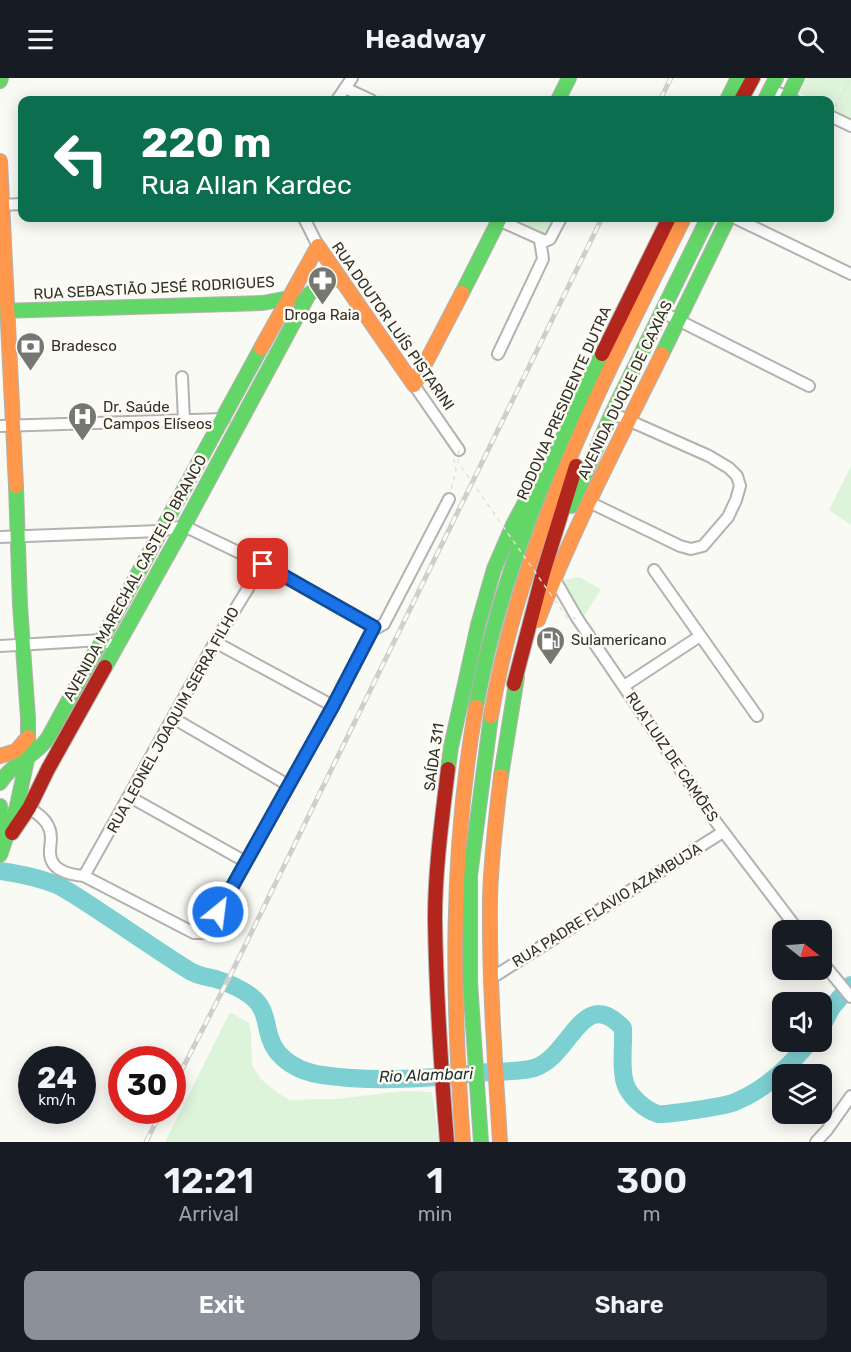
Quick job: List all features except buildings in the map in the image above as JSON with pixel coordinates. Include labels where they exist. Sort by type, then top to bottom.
[{"type":"main road","points":[[560,96],[569,78]]},
{"type":"main road","points":[[729,96],[738,78]]},
{"type":"main road","points":[[743,96],[753,78]]},
{"type":"main road","points":[[790,96],[797,78]]},
{"type":"main road","points":[[0,161],[6,426],[18,536],[21,645],[28,737],[28,758],[2,850]]},
{"type":"main road","points":[[414,385],[496,222]]},
{"type":"main road","name":"RODOVIA PRESIDENTE DUTRA","points":[[463,1142],[453,943],[455,879],[462,798],[471,736],[494,627],[536,501],[579,401],[667,222]]},
{"type":"main road","name":"RODOVIA PRESIDENTE DUTRA","points":[[481,1142],[470,985],[470,883],[485,745],[508,634],[534,546],[562,471],[682,222]]},
{"type":"main road","name":"AVENIDA DUQUE DE CAXIAS","points":[[554,578],[553,563],[572,502],[612,413],[706,222]]},
{"type":"main road","name":"AVENIDA DUQUE DE CAXIAS","points":[[514,684],[554,578],[628,420],[726,222]]},
{"type":"main road","name":"RUA DOUTOR LUÍS PISTARINI","points":[[318,246],[414,385]]},
{"type":"main road","name":"AVENIDA MARECHAL CASTELO BRANCO","points":[[0,783],[11,767],[40,749],[47,739],[318,246]]},
{"type":"main road","points":[[309,294],[323,284],[340,278]]},
{"type":"main road","name":"RUA SEBASTIÃO JESÉ RODRIGUES","points":[[3,311],[263,303],[309,294]]},
{"type":"main road","name":"AVENIDA MARECHAL CASTELO BRANCO","points":[[2,850],[29,808],[48,769],[184,526],[309,294]]},
{"type":"main road","name":"SAÍDA 311","points":[[447,1142],[440,1054],[435,917],[440,843],[451,747],[463,686],[494,569],[513,525],[579,401]]},
{"type":"main road","points":[[500,1142],[490,979],[489,897],[494,832],[514,684],[543,573],[583,447],[594,401]]},
{"type":"main road","points":[[0,756],[16,751],[28,737]]},
{"type":"main road","points":[[0,806],[0,824]]},
{"type":"street","points":[[340,96],[352,78]]},
{"type":"street","points":[[345,88],[362,96]]},
{"type":"street","points":[[834,118],[851,126]]},
{"type":"street","points":[[1,204],[18,204]]},
{"type":"street","name":"RUA DOUTOR LUÍS PISTARINI","points":[[306,222],[318,246]]},
{"type":"street","points":[[506,222],[540,240],[550,239],[559,222]]},
{"type":"street","points":[[743,222],[851,274]]},
{"type":"street","points":[[498,354],[543,259],[540,240]]},
{"type":"street","points":[[662,312],[809,386]]},
{"type":"street","points":[[182,377],[184,420]]},
{"type":"street","name":"RUA DOUTOR LUÍS PISTARINI","points":[[414,385],[459,450]]},
{"type":"street","points":[[589,502],[680,546],[698,548],[703,546],[728,517],[740,486],[737,476],[729,468],[709,456],[612,413]]},
{"type":"street","points":[[6,426],[224,418]]},
{"type":"street","points":[[29,808],[44,819],[49,826],[52,837],[50,854],[52,862],[58,868],[71,875],[84,876],[195,933],[200,935],[209,929],[449,499]]},
{"type":"street","points":[[0,537],[160,531],[184,526],[263,564],[379,626]]},
{"type":"street","name":"RUA LEONEL JOAQUIM SERRA FILHO","points":[[84,876],[215,642],[263,564]]},
{"type":"street","points":[[654,570],[756,716]]},
{"type":"street","name":"RUA LUIZ DE CAMÕES","points":[[554,578],[577,618],[723,832],[790,920]]},
{"type":"street","points":[[624,686],[700,636]]},
{"type":"street","points":[[0,646],[102,640],[116,647]]},
{"type":"street","points":[[215,642],[333,706]]},
{"type":"street","points":[[173,718],[288,785]]},
{"type":"street","points":[[130,797],[246,862]]},
{"type":"street","name":"RUA PADRE FLAVIO AZAMBUJA","points":[[490,979],[723,832]]},
{"type":"street","points":[[832,975],[851,997]]},
{"type":"street","points":[[816,1142],[827,1131],[851,1096]]},
{"type":"path","points":[[834,108],[850,78]]},
{"type":"path","points":[[449,499],[456,470],[454,458],[459,450]]},
{"type":"path","points":[[459,450],[458,462],[568,619],[577,618]]},
{"type":"green space","points":[[807,78],[851,78],[851,118],[834,110],[834,96],[806,96],[799,93]]},
{"type":"green space","points":[[512,222],[556,222],[546,240]]},
{"type":"green space","points":[[851,466],[851,525],[829,510]]},
{"type":"green space","points":[[579,577],[601,589],[583,618],[559,581]]},
{"type":"green space","points":[[230,1012],[249,1023],[252,1065],[262,1080],[278,1093],[290,1100],[336,1099],[402,1091],[432,1092],[439,1142],[165,1142],[174,1124],[186,1124],[186,1100]]},
{"type":"waterway","name":"Rio Alambari","points":[[0,871],[31,877],[61,887],[190,971],[225,982],[249,994],[263,1011],[270,1038],[278,1053],[290,1064],[314,1073],[363,1079],[405,1079],[534,1068],[547,1061],[558,1051],[587,1018],[597,1014],[609,1017],[623,1028],[623,1070],[625,1083],[630,1093],[648,1109],[663,1114],[735,1102],[757,1091],[800,1052]]},
{"type":"waterway","name":"Rio Alambari","points":[[832,1007],[851,985]]},
{"type":"railway","points":[[662,96],[671,78]]},
{"type":"railway","points":[[186,1062],[600,222]]},
{"type":"railway","points":[[146,1142],[155,1124]]},
{"type":"traffic: fast","points":[[560,96],[569,78]]},
{"type":"traffic: fast","points":[[729,96],[738,78]]},
{"type":"traffic: fast","points":[[767,96],[776,78]]},
{"type":"traffic: fast","points":[[788,96],[797,78]]},
{"type":"traffic: fast","points":[[462,293],[498,222]]},
{"type":"traffic: fast","points":[[571,506],[612,413],[706,222]]},
{"type":"traffic: fast","points":[[662,354],[726,222]]},
{"type":"traffic: fast","points":[[105,667],[309,294],[323,284],[340,278]]},
{"type":"traffic: fast","points":[[0,311],[263,303],[294,297]]},
{"type":"traffic: fast","points":[[0,783],[11,770],[43,745],[48,738],[261,348]]},
{"type":"traffic: fast","points":[[476,707],[485,661],[511,570],[562,439],[602,354]]},
{"type":"traffic: fast","points":[[448,769],[478,625],[494,569],[513,525],[540,474]]},
{"type":"traffic: fast","points":[[0,855],[17,806],[28,755],[16,486]]},
{"type":"traffic: fast","points":[[501,776],[517,677]]},
{"type":"traffic: fast","points":[[481,1142],[470,982],[470,876],[491,716]]},
{"type":"traffic: fast","points":[[0,806],[0,824]]},
{"type":"traffic: slow","points":[[0,161],[16,486]]},
{"type":"traffic: slow","points":[[491,716],[505,650],[544,522],[624,338],[682,222]]},
{"type":"traffic: slow","points":[[261,348],[318,246],[414,385],[462,293]]},
{"type":"traffic: slow","points":[[538,620],[581,518],[662,354]]},
{"type":"traffic: slow","points":[[463,1142],[455,978],[456,924],[461,816],[476,707]]},
{"type":"traffic: slow","points":[[0,756],[16,751],[28,737]]},
{"type":"traffic: slow","points":[[500,1142],[491,990],[490,899],[501,776]]},
{"type":"traffic: jam","points":[[743,96],[753,78]]},
{"type":"traffic: jam","points":[[602,354],[667,222]]},
{"type":"traffic: jam","points":[[514,684],[543,573],[576,466]]},
{"type":"traffic: jam","points":[[12,833],[29,808],[105,667]]},
{"type":"traffic: jam","points":[[447,1142],[436,975],[435,900],[448,769]]},
{"type":"place","name":"Droga Raia","points":[[322,306]]},
{"type":"place","name":"Bradesco","points":[[30,372]]},
{"type":"place","name":"Dr. Saúde Campos Elíseos","points":[[82,442]]},
{"type":"place","name":"Sulamericano","points":[[550,666]]},
{"type":"route","points":[[218,912],[333,706],[374,627],[263,564]]}]
